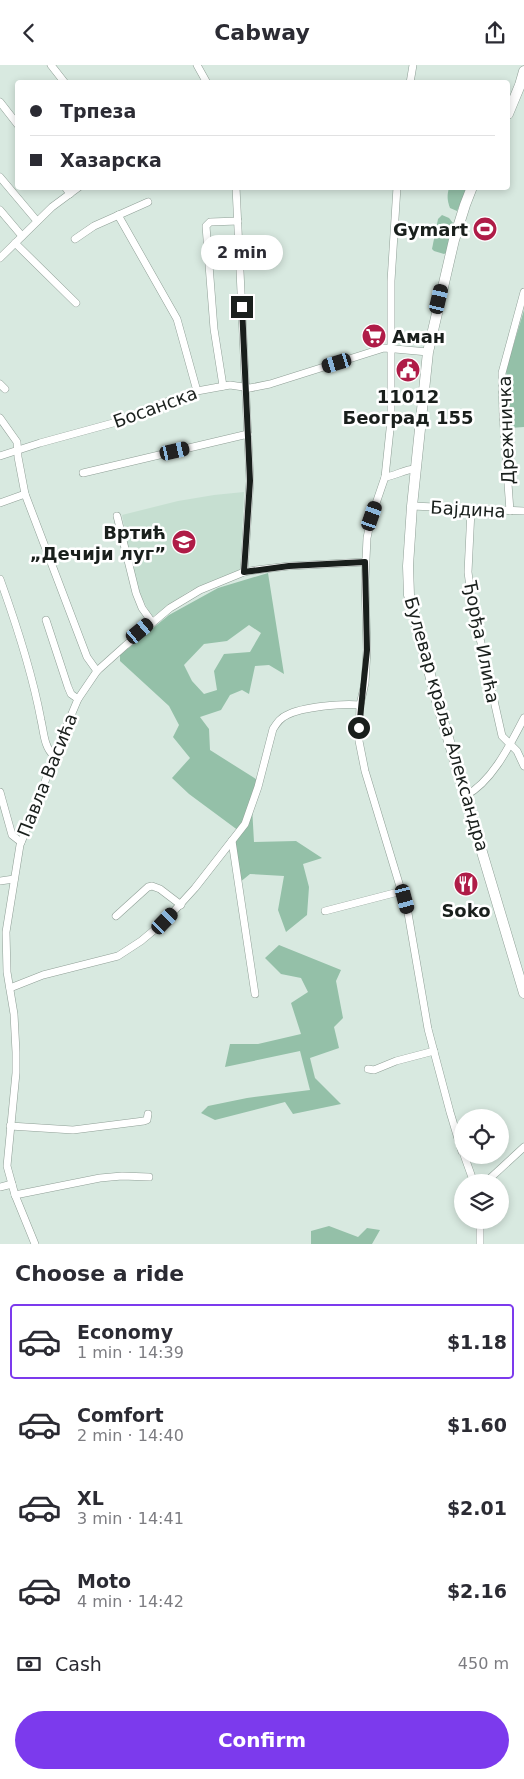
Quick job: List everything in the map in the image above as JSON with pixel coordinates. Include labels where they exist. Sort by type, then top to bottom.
[{"type":"main road","points":[[510,106],[524,71]]},
{"type":"main road","name":"Булевар краља Александра","points":[[471,190],[454,240],[428,351],[412,506],[408,567],[411,605],[437,701],[524,993]]},
{"type":"street","points":[[51,65],[63,80]]},
{"type":"street","points":[[197,65],[205,80]]},
{"type":"street","points":[[410,80],[413,65]]},
{"type":"street","points":[[0,102],[15,121]]},
{"type":"street","points":[[0,177],[37,221]]},
{"type":"street","points":[[236,190],[244,339],[244,387],[250,481],[244,572]]},
{"type":"street","points":[[397,190],[391,281],[391,420],[385,477],[369,527],[365,562],[367,650],[359,728],[361,754],[410,920],[423,1002],[454,1124]]},
{"type":"street","points":[[0,259],[68,191]]},
{"type":"street","points":[[74,239],[90,228],[148,202]]},
{"type":"street","points":[[0,210],[22,236]]},
{"type":"street","points":[[118,215],[177,319],[197,391]]},
{"type":"street","points":[[223,386],[214,329],[206,226],[210,222],[238,221]]},
{"type":"street","points":[[15,243],[76,303]]},
{"type":"street","name":"Дрежничка","points":[[510,511],[502,373],[524,292]]},
{"type":"street","name":"Босанска","points":[[0,456],[18,449],[124,420],[197,391],[223,386],[236,385],[244,387],[270,384],[379,349],[428,351]]},
{"type":"street","points":[[0,418],[15,438],[25,494],[87,657],[96,671]]},
{"type":"street","points":[[83,473],[248,434]]},
{"type":"street","points":[[385,477],[405,470],[416,469]]},
{"type":"street","points":[[0,503],[25,494]]},
{"type":"street","name":"Бајдина","points":[[412,506],[524,511]]},
{"type":"street","name":"Ђорђа Илића","points":[[471,510],[468,571],[472,603],[502,735],[519,754],[524,766]]},
{"type":"street","points":[[117,516],[136,593],[142,608],[152,622]]},
{"type":"street","name":"Павла Васића","points":[[35,1244],[15,1195],[7,1166],[16,1073],[16,1052],[15,1025],[6,961],[6,932],[21,842],[78,699],[96,671],[152,622],[190,595],[244,572],[289,566],[365,562]]},
{"type":"street","points":[[0,579],[15,620],[33,682],[46,747],[54,756]]},
{"type":"street","points":[[46,620],[68,687],[78,699]]},
{"type":"street","points":[[10,988],[43,975],[118,956],[141,941],[165,921],[180,905],[232,841],[248,817],[273,729],[281,718],[295,712],[342,704],[360,705]]},
{"type":"street","points":[[465,796],[481,785],[511,745],[524,719]]},
{"type":"street","points":[[0,792],[12,835],[21,842]]},
{"type":"street","points":[[232,841],[255,994]]},
{"type":"street","points":[[0,881],[14,879]]},
{"type":"street","points":[[116,916],[148,887],[152,886],[160,889],[180,905]]},
{"type":"street","points":[[325,911],[402,891]]},
{"type":"street","points":[[368,1069],[374,1070],[396,1061],[434,1051]]},
{"type":"street","points":[[10,1126],[73,1130],[144,1121],[147,1120],[148,1114]]},
{"type":"street","points":[[495,1174],[524,1147]]},
{"type":"street","points":[[15,1195],[100,1178],[122,1176],[149,1177]]},
{"type":"street","points":[[0,1187],[12,1184]]},
{"type":"street","points":[[480,1229],[480,1244]]},
{"type":"shaded area","name":"Вртић „Дечији луг”","points":[[244,492],[240,571],[189,591],[152,617],[134,579],[122,515],[178,501]]},
{"type":"green space","points":[[449,190],[466,190],[457,211],[450,208]]},
{"type":"green space","points":[[442,215],[449,218],[453,223],[446,253],[444,254],[432,249],[438,219]]},
{"type":"green space","points":[[524,310],[524,427],[510,428],[506,370]]},
{"type":"green space","points":[[268,573],[284,674],[269,665],[255,666],[249,694],[242,690],[230,695],[221,710],[200,717],[209,729],[210,750],[259,781],[252,807],[254,842],[296,841],[322,858],[303,864],[309,887],[307,915],[286,932],[278,910],[284,876],[250,874],[239,883],[232,841],[239,831],[189,794],[172,778],[190,758],[173,737],[179,725],[169,706],[120,661],[120,655],[169,615],[218,588]],"holes":[[[249,625],[261,633],[250,652],[224,654],[214,671],[217,690],[204,694],[192,681],[184,665],[204,644],[227,641]]]},
{"type":"green space","points":[[279,945],[341,970],[336,981],[343,1018],[334,1027],[339,1048],[310,1058],[315,1078],[341,1104],[293,1114],[285,1102],[215,1120],[201,1113],[208,1106],[247,1098],[310,1090],[300,1051],[225,1067],[230,1044],[258,1044],[301,1034],[291,1003],[308,992],[301,978],[281,974],[265,958]]},
{"type":"green space","points":[[329,1226],[358,1237],[367,1228],[380,1230],[372,1244],[311,1244],[311,1231]]},
{"type":"place","name":"Gymart","points":[[485,229]]},
{"type":"place","name":"Аман","points":[[374,336]]},
{"type":"place","name":"11012 Београд 155","points":[[408,370]]},
{"type":"place","name":"Вртић „Дечији луг”","points":[[184,542]]},
{"type":"place","name":"Soko","points":[[466,884]]},
{"type":"route","points":[[242,307],[245,366],[244,391],[250,481],[244,572],[289,566],[365,562],[367,650],[359,728]]}]
